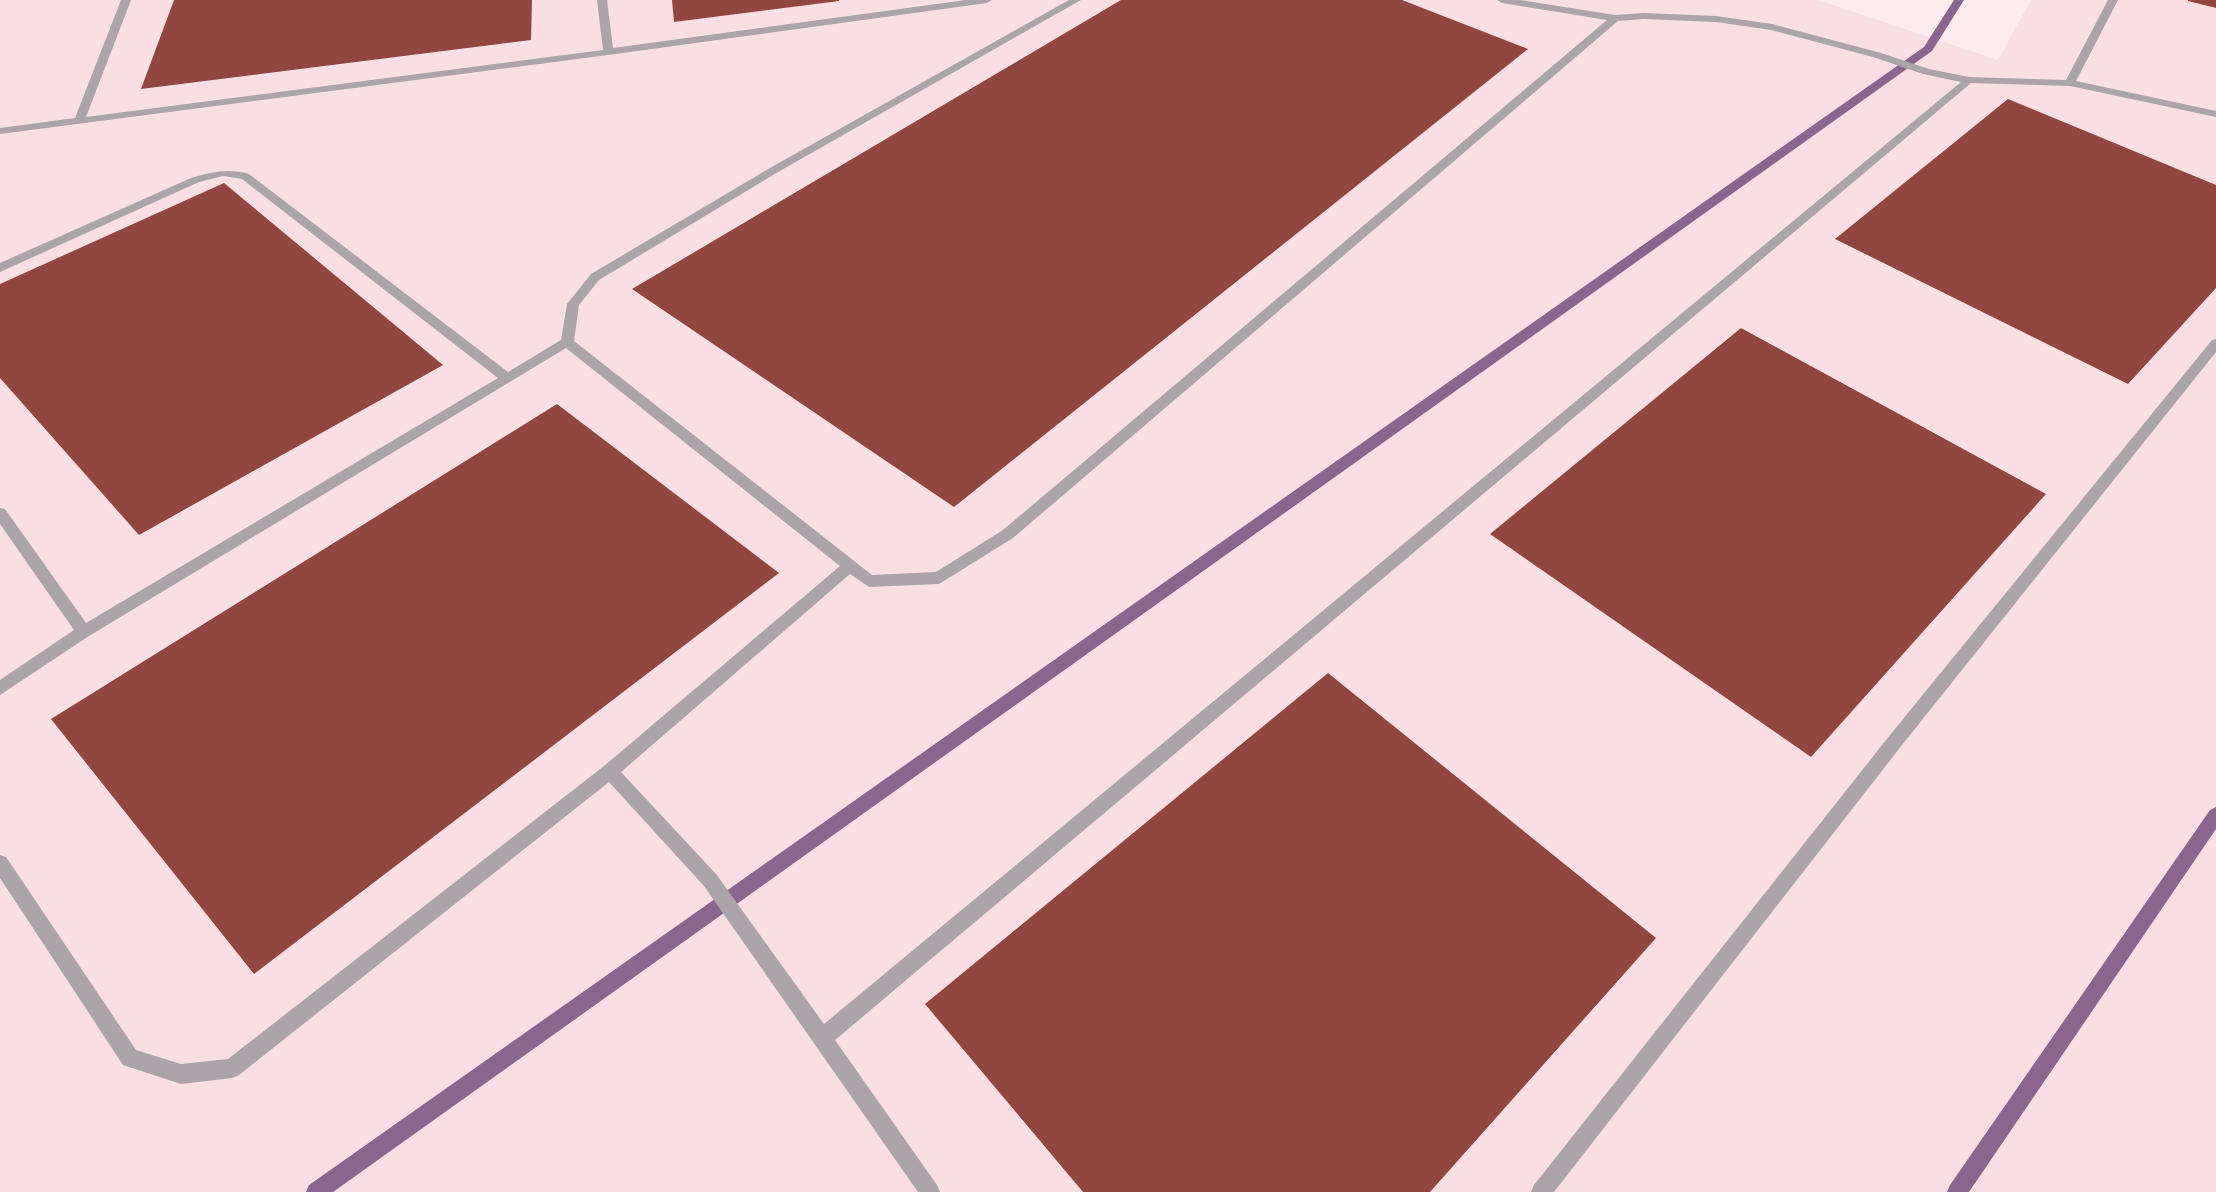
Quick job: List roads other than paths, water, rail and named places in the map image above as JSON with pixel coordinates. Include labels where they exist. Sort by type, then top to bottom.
[{"type":"lane","points":[[79,122],[126,0]]},
{"type":"lane","points":[[602,0],[608,52]]},
{"type":"lane","points":[[0,131],[608,52],[987,0]]},
{"type":"lane","points":[[568,342],[573,304],[595,277],[774,170],[1076,0]]},
{"type":"lane","points":[[1502,0],[1615,18],[1644,16],[1716,19],[1772,27],[1877,55],[1927,72],[1969,80],[2070,83],[2216,114]]},
{"type":"lane","points":[[2070,83],[2113,0]]},
{"type":"lane","points":[[568,342],[869,581],[939,578],[1008,534],[1615,18]]},
{"type":"lane","points":[[822,1038],[1969,80]]},
{"type":"lane","points":[[0,268],[195,180],[223,173],[244,176],[506,378]]},
{"type":"lane","points":[[0,688],[84,632],[568,342]]},
{"type":"lane","points":[[1541,1192],[1896,740],[2216,343]]},
{"type":"lane","points":[[0,513],[84,632]]},
{"type":"lane","points":[[0,863],[130,1058],[181,1074],[232,1068],[610,771],[850,566]]},
{"type":"lane","points":[[610,771],[710,880],[743,924],[930,1192]]},
{"type":"waterway","points":[[316,1192],[1928,49],[1959,0]]},
{"type":"waterway","points":[[1957,1192],[2216,815]]}]
